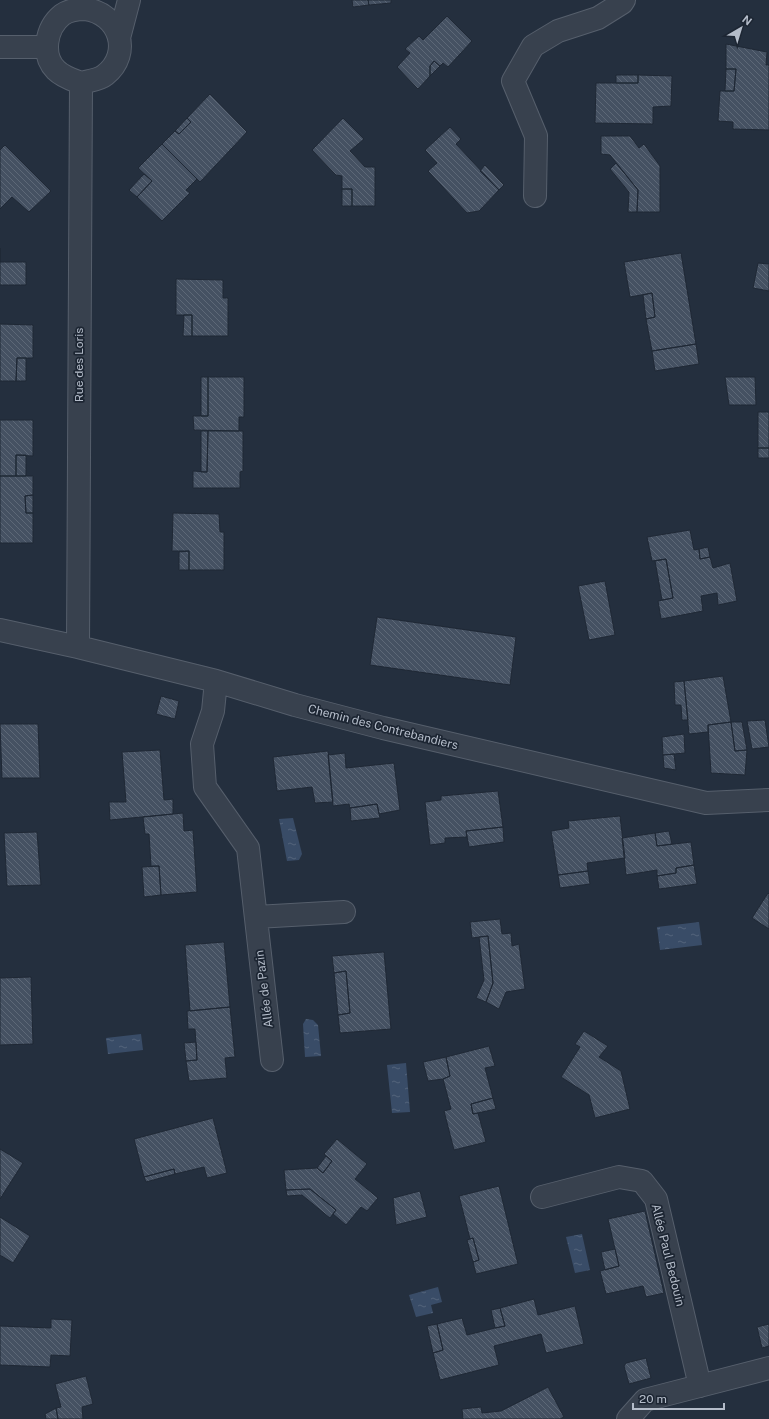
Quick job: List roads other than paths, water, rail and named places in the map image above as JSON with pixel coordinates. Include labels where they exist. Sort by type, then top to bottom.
[{"type":"street","points":[[119,38],[129,0]]},
{"type":"street","points":[[535,196],[536,136],[513,81],[533,46],[558,31],[598,18],[622,3],[624,0]]},
{"type":"street","points":[[68,7],[73,10],[94,10],[103,14],[112,22],[119,38],[120,50],[113,67],[104,76],[81,83],[56,70],[50,60],[46,46],[53,24],[68,7]]},
{"type":"street","points":[[0,47],[46,46]]},
{"type":"street","name":"Rue des Loris","points":[[78,647],[81,83]]},
{"type":"street","name":"Chemin des Contrebandiers","points":[[0,630],[78,647],[216,681],[295,705],[383,728],[706,803],[769,800]]},
{"type":"street","name":"Allée de Pazin","points":[[216,681],[213,711],[202,744],[205,786],[248,848],[272,1060]]},
{"type":"street","points":[[256,917],[344,912]]},
{"type":"street","name":"Allée Paul Bedouin","points":[[542,1197],[619,1177],[642,1181],[656,1199],[700,1386]]},
{"type":"street","points":[[628,1419],[645,1400],[769,1368]]},
{"type":"water","points":[[293,818],[302,854],[299,860],[287,861],[279,819]]},
{"type":"water","points":[[699,922],[702,945],[660,950],[657,927]]},
{"type":"water","points":[[306,1019],[313,1020],[318,1025],[321,1056],[305,1057],[303,1024]]},
{"type":"water","points":[[141,1034],[143,1050],[108,1054],[106,1038]]},
{"type":"water","points":[[406,1063],[410,1112],[392,1113],[387,1065]]},
{"type":"water","points":[[582,1234],[590,1270],[575,1273],[566,1237]]},
{"type":"water","points":[[438,1287],[442,1302],[431,1305],[433,1313],[416,1317],[409,1295]]}]
